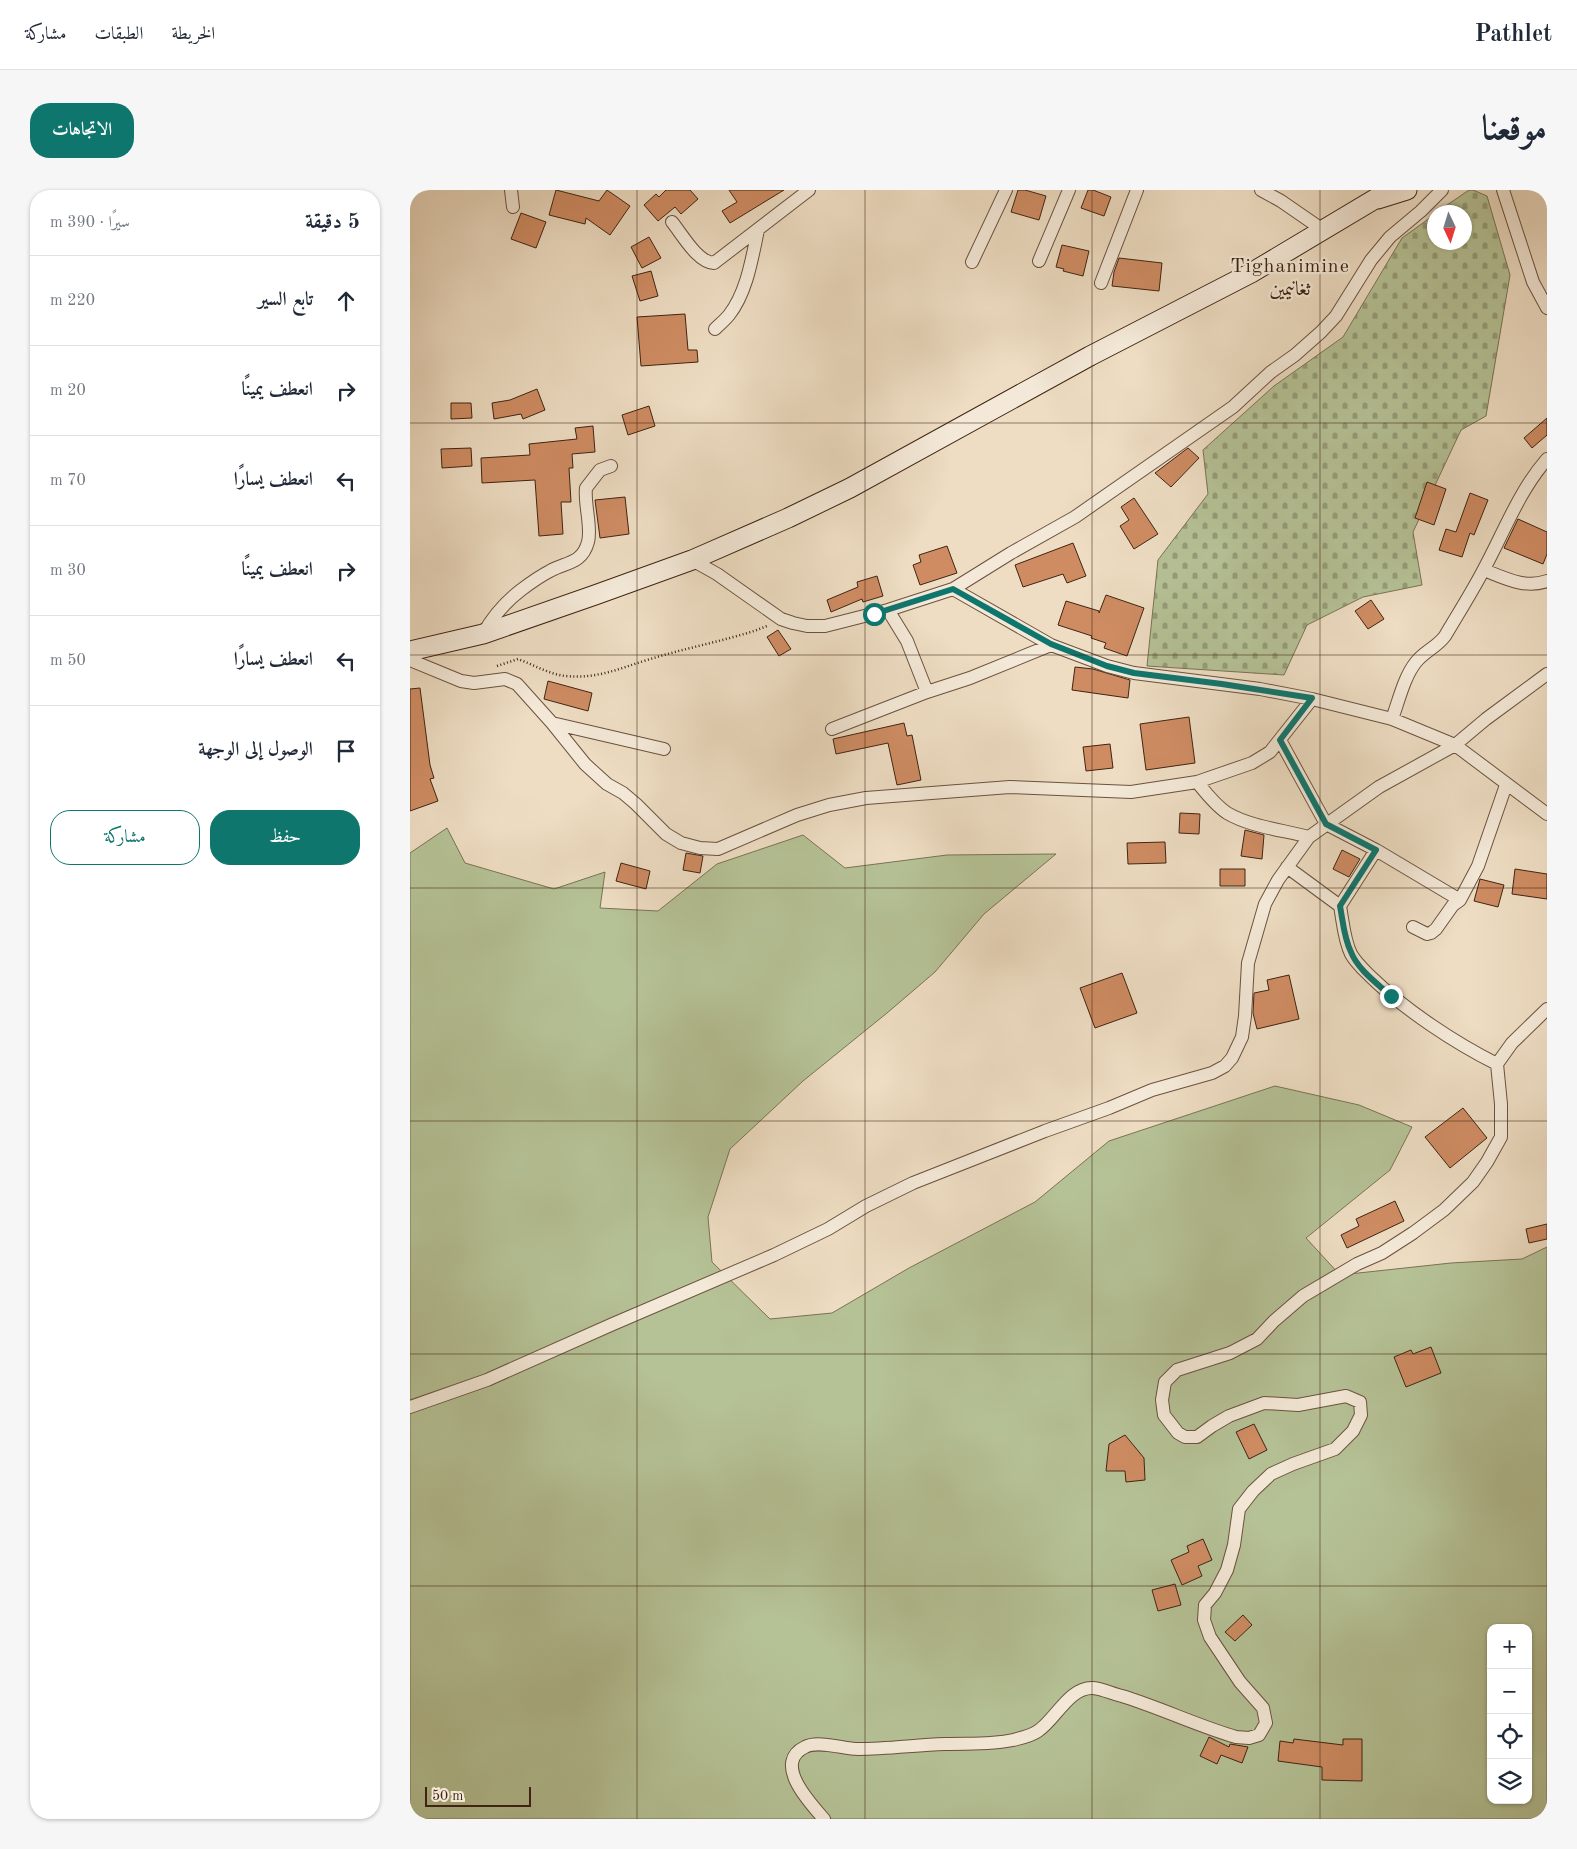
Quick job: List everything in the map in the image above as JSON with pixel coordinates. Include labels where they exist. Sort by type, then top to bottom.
[{"type":"street","points":[[511,190],[513,207]]},
{"type":"street","points":[[672,222],[699,257],[711,263],[717,261],[809,190]]},
{"type":"street","points":[[972,262],[1006,190]]},
{"type":"street","points":[[1040,261],[1069,190]]},
{"type":"street","points":[[1101,283],[1137,190]]},
{"type":"street","points":[[1261,190],[1281,201],[1323,230]]},
{"type":"street","points":[[410,651],[482,634],[692,560],[788,518],[850,488],[1090,356],[1250,273],[1383,195],[1407,190]]},
{"type":"street","points":[[692,560],[723,578],[781,619],[807,626],[825,626],[888,610],[953,589],[1011,553],[1076,517],[1233,407],[1271,372],[1295,355],[1321,332],[1336,316],[1371,260],[1390,237],[1442,190]]},
{"type":"street","points":[[1503,190],[1533,282],[1547,308]]},
{"type":"street","points":[[715,330],[729,315],[739,296],[750,266],[758,230]]},
{"type":"street","points":[[1392,719],[1411,668],[1422,656],[1439,644],[1484,570],[1536,471],[1547,459]]},
{"type":"street","points":[[482,634],[493,616],[503,605],[551,570],[571,564],[582,554],[589,539],[585,497],[586,488],[600,470],[611,466]]},
{"type":"street","points":[[1484,570],[1520,584],[1537,585],[1547,581]]},
{"type":"street","points":[[953,589],[1051,644],[1107,666],[1134,673],[1241,686],[1312,698],[1392,719],[1455,745],[1547,814]]},
{"type":"street","points":[[888,610],[907,642],[927,692]]},
{"type":"street","points":[[832,729],[927,692],[970,678],[1051,644]]},
{"type":"street","points":[[410,660],[461,681],[510,680],[517,684],[585,764],[606,784],[623,793],[666,834],[681,843],[700,848],[718,848],[797,815],[829,804],[866,798],[1010,787],[1131,792],[1197,782],[1252,763],[1270,752],[1312,698]]},
{"type":"street","points":[[410,1407],[487,1380],[765,1259],[828,1229],[866,1206],[913,1183],[1152,1090],[1212,1073],[1225,1066],[1232,1058],[1242,1037],[1248,962],[1265,904],[1287,867],[1309,837],[1379,787],[1455,745],[1486,719],[1547,674]]},
{"type":"street","points":[[552,723],[664,749]]},
{"type":"street","points":[[1280,740],[1326,824],[1376,850],[1460,900]]},
{"type":"street","points":[[1197,782],[1213,802],[1238,818],[1309,837]]},
{"type":"street","points":[[1413,927],[1427,934],[1431,933],[1453,905],[1460,900],[1478,866],[1506,785]]},
{"type":"street","points":[[1376,850],[1340,906],[1344,934],[1351,954],[1362,968],[1391,996],[1468,1050],[1497,1064]]},
{"type":"street","points":[[1287,867],[1340,906]]},
{"type":"street","points":[[824,1819],[805,1798],[794,1776],[793,1761],[800,1750],[806,1746],[821,1745],[856,1749],[945,1744],[988,1744],[1011,1741],[1038,1732],[1074,1694],[1087,1689],[1095,1688],[1138,1701],[1236,1737],[1249,1738],[1259,1735],[1266,1723],[1263,1708],[1240,1682],[1210,1637],[1204,1620],[1205,1605],[1215,1593],[1226,1570],[1234,1545],[1240,1510],[1253,1491],[1271,1474],[1335,1449],[1353,1431],[1361,1415],[1360,1402],[1346,1396],[1298,1405],[1264,1403],[1229,1416],[1197,1437],[1185,1438],[1178,1433],[1164,1415],[1162,1400],[1165,1382],[1177,1370],[1230,1353],[1257,1338],[1303,1296],[1357,1264],[1382,1253],[1413,1233],[1444,1210],[1467,1188],[1487,1162],[1501,1137],[1501,1104],[1497,1064],[1512,1043],[1547,1009]]},
{"type":"path","points":[[492,668],[518,659],[563,676],[583,677],[611,673],[647,660],[754,631],[781,619]]},
{"type":"green space","points":[[1469,190],[1487,196],[1510,275],[1486,416],[1461,430],[1413,532],[1422,585],[1363,597],[1307,625],[1284,675],[1147,666],[1158,560],[1208,494],[1203,450],[1274,386],[1343,337],[1402,238],[1427,220],[1427,250],[1472,250],[1472,205],[1447,205]]},
{"type":"green space","points":[[447,828],[465,863],[554,889],[605,872],[600,908],[658,911],[717,864],[803,835],[845,868],[947,855],[1056,854],[984,914],[935,972],[803,1081],[730,1149],[708,1217],[712,1262],[770,1319],[832,1313],[909,1268],[1035,1202],[1109,1141],[1275,1086],[1359,1105],[1412,1127],[1390,1170],[1306,1238],[1340,1275],[1451,1263],[1522,1259],[1547,1247],[1547,1819],[410,1819],[410,853]]},
{"type":"building","points":[[556,190],[599,201],[607,190],[630,206],[610,235],[586,218],[585,224],[549,215]]},
{"type":"building","points":[[666,190],[690,190],[698,199],[681,214],[675,207],[658,221],[644,205],[656,194],[659,197]]},
{"type":"building","points":[[729,190],[784,190],[730,223],[722,211],[737,202]]},
{"type":"building","points":[[1018,190],[1046,196],[1039,220],[1011,212]]},
{"type":"building","points":[[1088,190],[1111,197],[1104,216],[1081,208]]},
{"type":"building","points":[[521,213],[546,222],[536,248],[511,239]]},
{"type":"building","points":[[649,237],[661,258],[642,268],[631,247]]},
{"type":"building","points":[[1062,245],[1089,251],[1083,276],[1063,271],[1064,269],[1056,267]]},
{"type":"building","points":[[1119,258],[1162,263],[1159,291],[1112,286]]},
{"type":"building","points":[[651,271],[658,296],[640,301],[632,276]]},
{"type":"building","points":[[685,314],[688,350],[697,350],[698,362],[641,366],[637,317]]},
{"type":"building","points":[[537,389],[545,410],[523,419],[521,414],[494,419],[492,403],[510,400]]},
{"type":"building","points":[[451,403],[471,403],[472,418],[451,419]]},
{"type":"building","points":[[649,406],[655,426],[628,435],[622,415]]},
{"type":"building","points":[[1547,418],[1547,435],[1532,448],[1524,438]]},
{"type":"building","points":[[593,426],[595,452],[572,454],[573,468],[569,468],[571,502],[561,502],[563,534],[539,536],[535,480],[482,483],[481,458],[530,455],[529,444],[577,439],[575,428]]},
{"type":"building","points":[[471,448],[472,466],[442,468],[441,449]]},
{"type":"building","points":[[1188,448],[1199,458],[1171,487],[1155,473]]},
{"type":"building","points":[[1427,482],[1446,489],[1434,525],[1415,518]]},
{"type":"building","points":[[1470,493],[1488,500],[1474,535],[1470,533],[1462,557],[1439,550],[1446,529],[1456,532]]},
{"type":"building","points":[[625,497],[629,534],[600,538],[595,500]]},
{"type":"building","points":[[1134,498],[1158,534],[1134,549],[1120,526],[1129,520],[1121,507]]},
{"type":"building","points":[[1518,519],[1547,532],[1547,554],[1543,564],[1504,548]]},
{"type":"building","points":[[1073,543],[1086,576],[1067,583],[1063,574],[1023,587],[1015,565]]},
{"type":"building","points":[[947,546],[957,573],[920,585],[913,565],[921,562],[919,555]]},
{"type":"building","points":[[877,576],[883,596],[863,602],[862,599],[831,612],[827,600],[858,587],[857,582]]},
{"type":"building","points":[[1106,595],[1144,608],[1127,656],[1104,648],[1106,643],[1091,638],[1092,636],[1058,625],[1066,601],[1099,611],[1099,613]]},
{"type":"building","points":[[1371,600],[1384,619],[1368,629],[1355,611]]},
{"type":"building","points":[[778,630],[791,649],[779,656],[767,637]]},
{"type":"building","points":[[1075,667],[1093,669],[1130,680],[1128,698],[1072,690]]},
{"type":"building","points":[[548,681],[592,693],[588,711],[544,699]]},
{"type":"building","points":[[420,688],[430,765],[434,778],[430,779],[438,801],[410,811],[410,689]]},
{"type":"building","points":[[1189,717],[1195,763],[1146,770],[1140,724]]},
{"type":"building","points":[[904,723],[907,736],[912,735],[921,780],[897,785],[888,743],[836,754],[833,739]]},
{"type":"building","points":[[1110,744],[1113,768],[1086,771],[1083,747]]},
{"type":"building","points":[[1180,813],[1200,814],[1199,834],[1179,833]]},
{"type":"building","points":[[1245,830],[1264,835],[1262,859],[1241,856]]},
{"type":"building","points":[[1165,842],[1166,863],[1128,864],[1127,843]]},
{"type":"building","points":[[1342,850],[1360,859],[1349,877],[1333,869]]},
{"type":"building","points":[[686,853],[703,856],[700,873],[683,870]]},
{"type":"building","points":[[621,863],[650,871],[646,889],[616,881]]},
{"type":"building","points":[[1220,869],[1245,869],[1245,886],[1220,886]]},
{"type":"building","points":[[1515,869],[1547,874],[1547,899],[1512,894]]},
{"type":"building","points":[[1480,879],[1504,885],[1498,907],[1474,901]]},
{"type":"building","points":[[1122,973],[1137,1013],[1095,1028],[1080,988]]},
{"type":"building","points":[[1289,975],[1299,1019],[1257,1029],[1253,1013],[1254,993],[1269,990],[1267,980]]},
{"type":"building","points":[[1463,1108],[1487,1138],[1450,1168],[1425,1137]]},
{"type":"building","points":[[1395,1201],[1404,1221],[1347,1248],[1341,1235],[1359,1226],[1356,1219]]},
{"type":"building","points":[[1547,1224],[1547,1239],[1529,1243],[1526,1229]]},
{"type":"building","points":[[1431,1347],[1441,1373],[1406,1387],[1394,1357],[1411,1350],[1413,1354]]},
{"type":"building","points":[[1254,1424],[1267,1450],[1249,1459],[1236,1432]]},
{"type":"building","points":[[1125,1435],[1144,1458],[1145,1480],[1126,1482],[1125,1471],[1106,1471],[1109,1444]]},
{"type":"building","points":[[1203,1539],[1212,1560],[1198,1566],[1202,1576],[1182,1585],[1171,1560],[1189,1552],[1187,1546]]},
{"type":"building","points":[[1175,1584],[1181,1605],[1158,1611],[1152,1590]]},
{"type":"building","points":[[1243,1615],[1252,1625],[1235,1641],[1225,1632]]},
{"type":"building","points":[[1209,1737],[1229,1747],[1230,1744],[1248,1747],[1242,1763],[1221,1755],[1217,1764],[1200,1756]]},
{"type":"building","points":[[1294,1739],[1343,1745],[1343,1739],[1362,1739],[1362,1781],[1322,1780],[1322,1767],[1278,1761],[1280,1741],[1293,1743]]},
{"type":"district","name":"Tighanimine ثغانيمين","points":[[1290,276]]},
{"type":"route","points":[[874,614],[953,589],[1051,644],[1107,666],[1134,673],[1260,689],[1312,698],[1280,740],[1326,824],[1376,850],[1340,906],[1344,934],[1351,954],[1362,968],[1391,996]]}]
